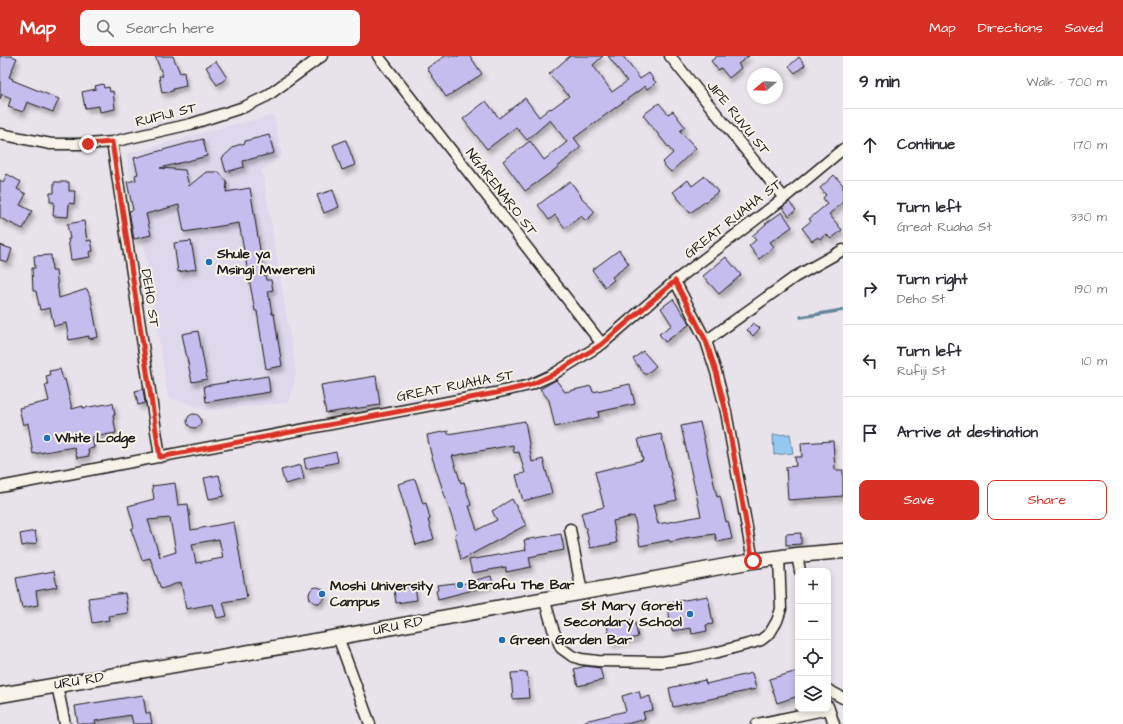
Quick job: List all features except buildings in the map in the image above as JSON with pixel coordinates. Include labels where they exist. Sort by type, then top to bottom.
[{"type":"street","name":"RUFIJI ST","points":[[0,134],[51,144],[112,142],[191,124],[244,107],[267,96],[322,56]]},
{"type":"street","name":"NGARENARO ST","points":[[378,56],[602,344]]},
{"type":"street","name":"JIPE RUVU ST","points":[[670,56],[784,198]]},
{"type":"street","name":"DEHO ST","points":[[112,142],[160,457]]},
{"type":"street","name":"GREAT RUAHA ST","points":[[0,487],[496,393],[530,385],[552,375],[602,344],[675,281],[784,198],[843,149]]},
{"type":"street","points":[[706,341],[796,277],[843,250]]},
{"type":"street","points":[[675,281],[706,341],[716,372],[726,412],[753,561]]},
{"type":"street","points":[[570,528],[582,592]]},
{"type":"street","name":"URU RD","points":[[0,695],[338,637],[544,598],[753,561],[843,551]]},
{"type":"street","points":[[797,555],[799,568]]},
{"type":"street","points":[[544,598],[553,630],[561,648],[572,656],[581,659],[598,661],[662,662],[690,658],[752,643],[761,640],[770,633],[777,621],[781,609],[779,557]]},
{"type":"street","points":[[338,637],[370,724]]},
{"type":"street","points":[[57,685],[65,724]]},
{"type":"street","points":[[831,692],[843,698]]},
{"type":"street","points":[[757,724],[810,712]]},
{"type":"street","points":[[830,712],[834,724]]},
{"type":"shaded area","points":[[274,115],[282,155],[261,171],[264,181],[296,370],[295,382],[288,403],[206,410],[168,397],[141,227],[127,154],[226,126]]},
{"type":"shaded area","points":[[135,693],[146,724],[78,724],[75,708]]},
{"type":"water","points":[[790,434],[793,453],[774,455],[773,435]]},
{"type":"waterway","points":[[801,317],[843,310]]},
{"type":"place","name":"Shule ya Msingi Mwereni","points":[[209,262]]},
{"type":"place","name":"White Lodge","points":[[47,438]]},
{"type":"place","name":"Barafu The Bar","points":[[460,585]]},
{"type":"place","name":"Moshi University Campus","points":[[322,594]]},
{"type":"place","name":"St Mary Goreti Secondary School","points":[[690,614]]},
{"type":"place","name":"Green Garden Bar","points":[[502,640]]},
{"type":"route","points":[[88,144],[112,142],[160,457],[496,393],[530,385],[552,375],[602,344],[675,281],[706,341],[716,372],[726,412],[753,561]]}]
